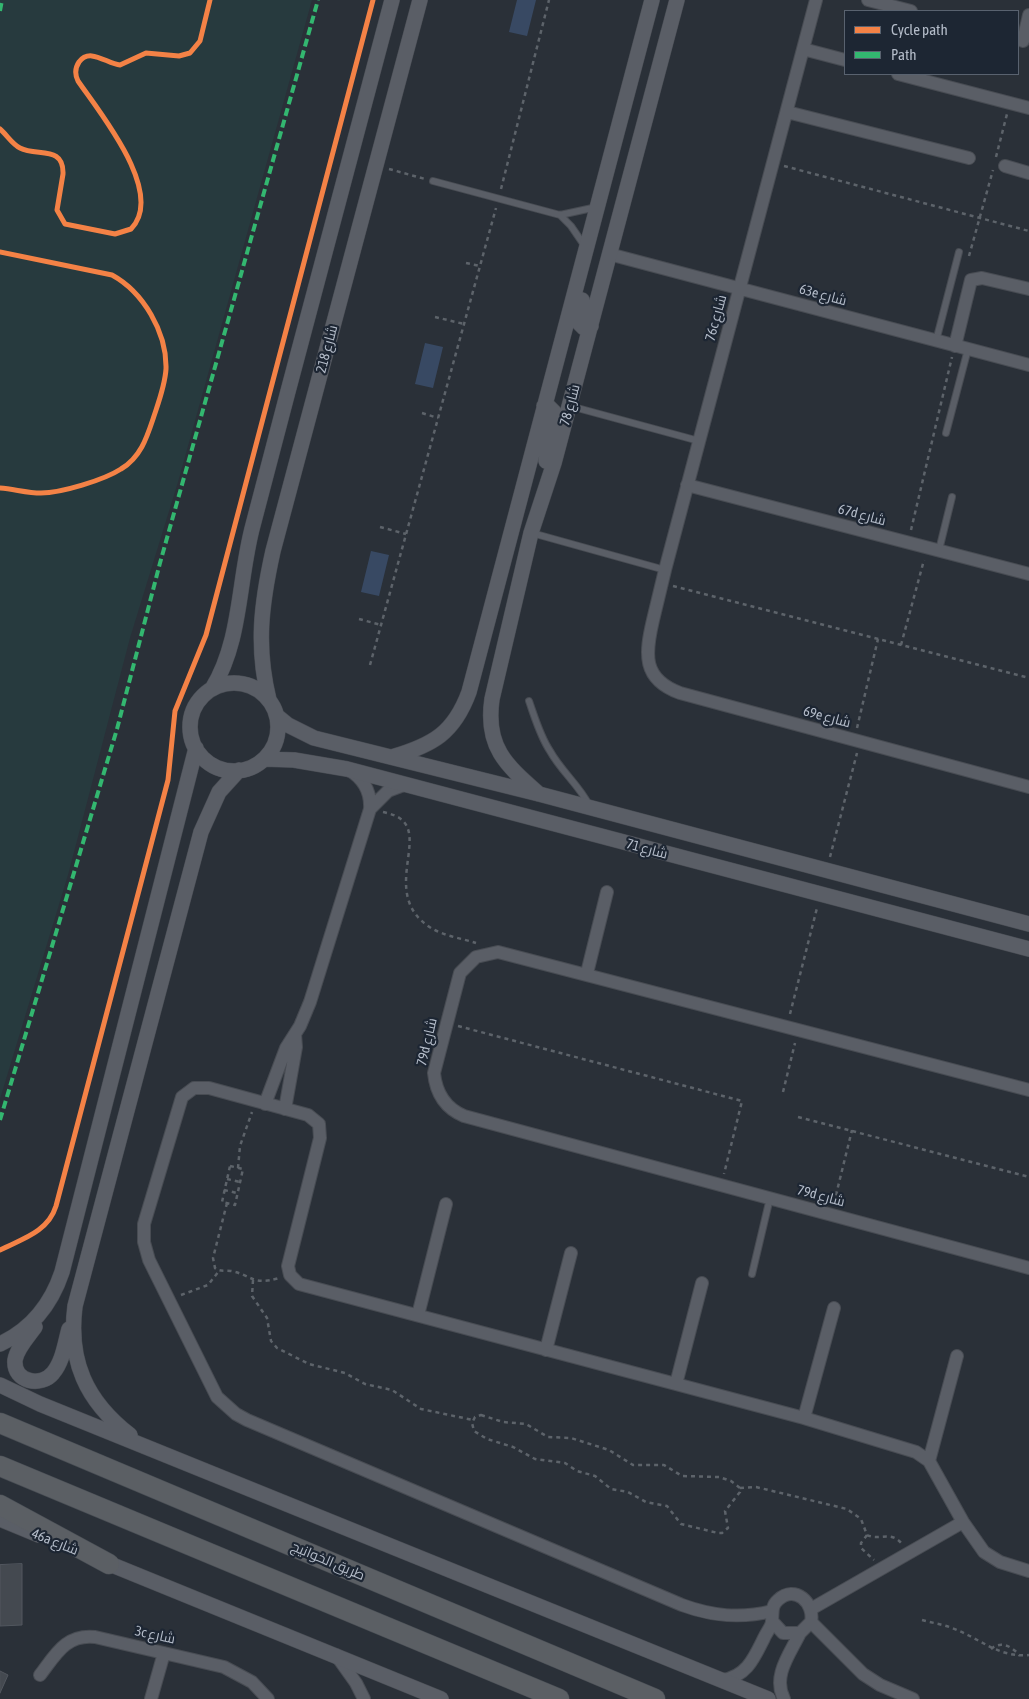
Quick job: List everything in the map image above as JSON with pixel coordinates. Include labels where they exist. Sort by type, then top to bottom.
[{"type":"highway","name":"طريق الخوانيج","points":[[0,1423],[655,1699]]},
{"type":"highway","points":[[0,1466],[558,1699]]},
{"type":"highway","points":[[0,1504],[109,1564]]},
{"type":"street","points":[[212,689],[224,668],[231,646],[248,544],[392,0]]},
{"type":"street","name":"شارع 218","points":[[269,700],[261,661],[260,641],[267,576],[420,0]]},
{"type":"street","name":"شارع 78","points":[[392,756],[418,750],[432,743],[456,721],[463,707],[587,252],[652,0]]},
{"type":"street","name":"شارع 78","points":[[539,794],[504,761],[496,747],[491,732],[490,716],[531,532],[570,406],[677,0]]},
{"type":"street","name":"76c شارع","points":[[647,644],[687,485],[816,0]]},
{"type":"street","points":[[868,0],[907,10]]},
{"type":"street","points":[[1023,41],[1029,14]]},
{"type":"street","points":[[803,49],[844,60]]},
{"type":"street","points":[[902,75],[1029,108]]},
{"type":"street","points":[[787,112],[969,158]]},
{"type":"street","points":[[1005,166],[1029,173]]},
{"type":"street","points":[[587,252],[587,272],[579,320],[584,328],[591,326]]},
{"type":"street","name":"63e شارع","points":[[609,254],[1029,366]]},
{"type":"street","points":[[955,346],[971,280],[982,278],[1029,289]]},
{"type":"street","points":[[544,406],[548,406],[554,412],[546,459],[549,478]]},
{"type":"street","name":"67d شارع","points":[[687,485],[1029,574]]},
{"type":"street","name":"69e شارع","points":[[647,644],[650,670],[668,689],[1029,787]]},
{"type":"street","points":[[238,683],[255,688],[269,700],[277,716],[276,739],[264,759],[239,770],[222,769],[207,761],[196,748],[190,732],[192,715],[199,700],[212,689],[220,685],[238,683]]},
{"type":"street","name":"شارع 71","points":[[277,716],[288,725],[314,738],[539,794],[1029,924]]},
{"type":"street","points":[[196,748],[62,1272],[48,1304],[15,1360],[19,1373],[30,1381],[40,1382],[47,1379],[56,1369],[63,1352],[201,832],[219,792],[239,770]]},
{"type":"street","name":"شارع 71","points":[[264,759],[294,760],[347,769],[1029,950]]},
{"type":"street","points":[[260,1102],[310,1002],[370,809],[368,790],[363,781],[347,769]]},
{"type":"street","points":[[370,809],[388,791],[404,785]]},
{"type":"street","points":[[587,973],[607,892]]},
{"type":"street","name":"79d شارع","points":[[1029,1090],[506,953],[483,954],[470,961],[460,973],[435,1066],[435,1081],[444,1102],[456,1113],[1029,1268]]},
{"type":"street","points":[[285,1109],[296,1047],[295,1034]]},
{"type":"street","points":[[772,1616],[731,1616],[700,1612],[247,1420],[226,1406],[211,1386],[149,1260],[143,1233],[146,1215],[182,1097],[194,1088],[201,1087],[285,1109],[314,1119],[321,1131],[289,1261],[290,1275],[299,1284],[804,1418],[911,1450],[929,1461],[978,1546],[992,1558],[1008,1566],[1029,1571]]},
{"type":"street","points":[[418,1315],[446,1204]]},
{"type":"street","points":[[546,1350],[571,1253]]},
{"type":"street","points":[[676,1384],[702,1283]]},
{"type":"street","points":[[0,1344],[26,1329],[48,1304]]},
{"type":"street","points":[[75,1306],[73,1339],[80,1372],[95,1401],[105,1414],[141,1444]]},
{"type":"street","points":[[804,1418],[834,1308]]},
{"type":"street","points":[[929,1461],[957,1356]]},
{"type":"street","points":[[0,1385],[768,1699]]},
{"type":"street","name":"46a شارع","points":[[0,1519],[441,1699]]},
{"type":"street","points":[[811,1609],[963,1522]]},
{"type":"street","points":[[723,1680],[736,1676],[748,1669],[778,1599],[791,1594],[804,1598],[811,1609],[811,1622],[863,1674],[880,1685],[912,1699]]},
{"type":"street","points":[[772,1616],[778,1630],[794,1634]]},
{"type":"street","points":[[784,1699],[780,1688],[781,1654],[794,1634],[811,1622]]},
{"type":"street","name":"3c شارع","points":[[40,1675],[62,1646],[77,1637],[95,1637],[224,1667],[252,1682],[268,1699]]},
{"type":"street","points":[[151,1699],[164,1652]]},
{"type":"street","points":[[336,1655],[356,1683],[364,1699]]},
{"type":"lane","points":[[433,181],[560,215],[598,207]]},
{"type":"lane","points":[[560,215],[572,226],[587,252]]},
{"type":"lane","points":[[936,341],[959,252]]},
{"type":"lane","points":[[946,433],[968,350]]},
{"type":"lane","points":[[570,406],[699,441]]},
{"type":"lane","points":[[933,548],[952,497]]},
{"type":"lane","points":[[531,532],[665,570]]},
{"type":"lane","points":[[530,701],[539,730],[551,753],[582,792],[590,808]]},
{"type":"lane","points":[[752,1274],[770,1198]]},
{"type":"path","points":[[370,665],[499,199],[549,0]]},
{"type":"path","points":[[968,263],[1010,103]]},
{"type":"path","points":[[773,163],[1029,231]]},
{"type":"path","points":[[375,166],[433,181]]},
{"type":"path","points":[[466,263],[480,266]]},
{"type":"path","points":[[435,317],[464,324]]},
{"type":"path","points":[[908,542],[955,346]]},
{"type":"path","points":[[422,414],[438,418]]},
{"type":"path","points":[[380,527],[406,534]]},
{"type":"path","points":[[901,646],[933,548]]},
{"type":"path","points":[[662,583],[1029,678]]},
{"type":"path","points":[[359,619],[381,625]]},
{"type":"path","points":[[827,871],[878,640]]},
{"type":"path","points":[[370,809],[400,818],[408,829],[406,890],[411,906],[421,920],[439,932],[478,944]]},
{"type":"path","points":[[783,1092],[792,1027],[820,894]]},
{"type":"path","points":[[446,1023],[742,1100],[722,1185]]},
{"type":"path","points":[[238,1168],[241,1139],[260,1102]]},
{"type":"path","points":[[798,1117],[1029,1177]]},
{"type":"path","points":[[831,1215],[852,1130]]},
{"type":"path","points":[[230,1166],[238,1168],[243,1169],[234,1205],[222,1202],[230,1166]]},
{"type":"path","points":[[227,1179],[240,1182]]},
{"type":"path","points":[[224,1190],[237,1193]]},
{"type":"path","points":[[218,1271],[215,1268],[213,1258],[227,1203]]},
{"type":"path","points":[[218,1271],[232,1271],[253,1280],[271,1280],[290,1275]]},
{"type":"path","points":[[178,1296],[208,1285],[218,1271]]},
{"type":"path","points":[[253,1280],[252,1296],[266,1318],[271,1341],[277,1348],[309,1364],[345,1373],[366,1384],[392,1390],[421,1409],[473,1420],[481,1415],[503,1422],[522,1423],[548,1437],[571,1438],[609,1450],[633,1465],[664,1465],[682,1476],[719,1477],[731,1481],[740,1488],[756,1487],[847,1509],[861,1518],[867,1535]]},
{"type":"path","points":[[473,1420],[472,1428],[480,1436],[513,1447],[535,1459],[565,1463],[577,1471],[595,1476],[611,1489],[628,1492],[646,1502],[663,1504],[670,1509],[678,1522],[685,1526],[718,1534],[725,1531],[728,1524],[725,1511],[738,1496],[740,1488]]},
{"type":"path","points":[[867,1535],[873,1537],[893,1536],[900,1541],[909,1553]]},
{"type":"path","points":[[867,1535],[860,1548],[882,1568]]},
{"type":"path","points":[[922,1620],[952,1627],[991,1649],[1020,1656],[1029,1655]]},
{"type":"path","points":[[991,1649],[994,1646],[1005,1645],[1015,1649],[1020,1656]]},
{"type":"green space","points":[[0,0],[312,0],[178,482],[130,638],[68,875],[0,1099]]},
{"type":"water","points":[[517,0],[536,0],[527,36],[509,32]]},
{"type":"water","points":[[425,343],[443,347],[433,388],[415,384]]},
{"type":"water","points":[[371,551],[389,555],[379,596],[361,592]]},
{"type":"building","points":[[22,1564],[22,1625],[0,1626],[0,1565]]},
{"type":"building","points":[[0,1671],[8,1675],[0,1693]]},
{"type":"marked path","points":[[0,11],[2,0]]},
{"type":"marked path","points":[[0,1120],[117,729],[160,563],[318,0]]},
{"type":"cycle path","points":[[0,129],[20,148],[27,151],[48,153],[59,159],[63,174],[57,210],[65,224],[115,234],[131,229],[140,214],[141,195],[135,175],[114,132],[78,81],[77,67],[79,62],[88,56],[120,65],[146,53],[179,56],[190,53],[200,41],[210,0]]},
{"type":"cycle path","points":[[0,1250],[33,1234],[41,1228],[52,1215],[56,1206],[168,780],[175,711],[206,635],[373,0]]},
{"type":"cycle path","points":[[0,252],[112,275],[123,282],[143,302],[158,327],[165,355],[166,369],[162,393],[146,439],[134,459],[128,464],[104,477],[60,491],[36,493],[0,488]]}]
